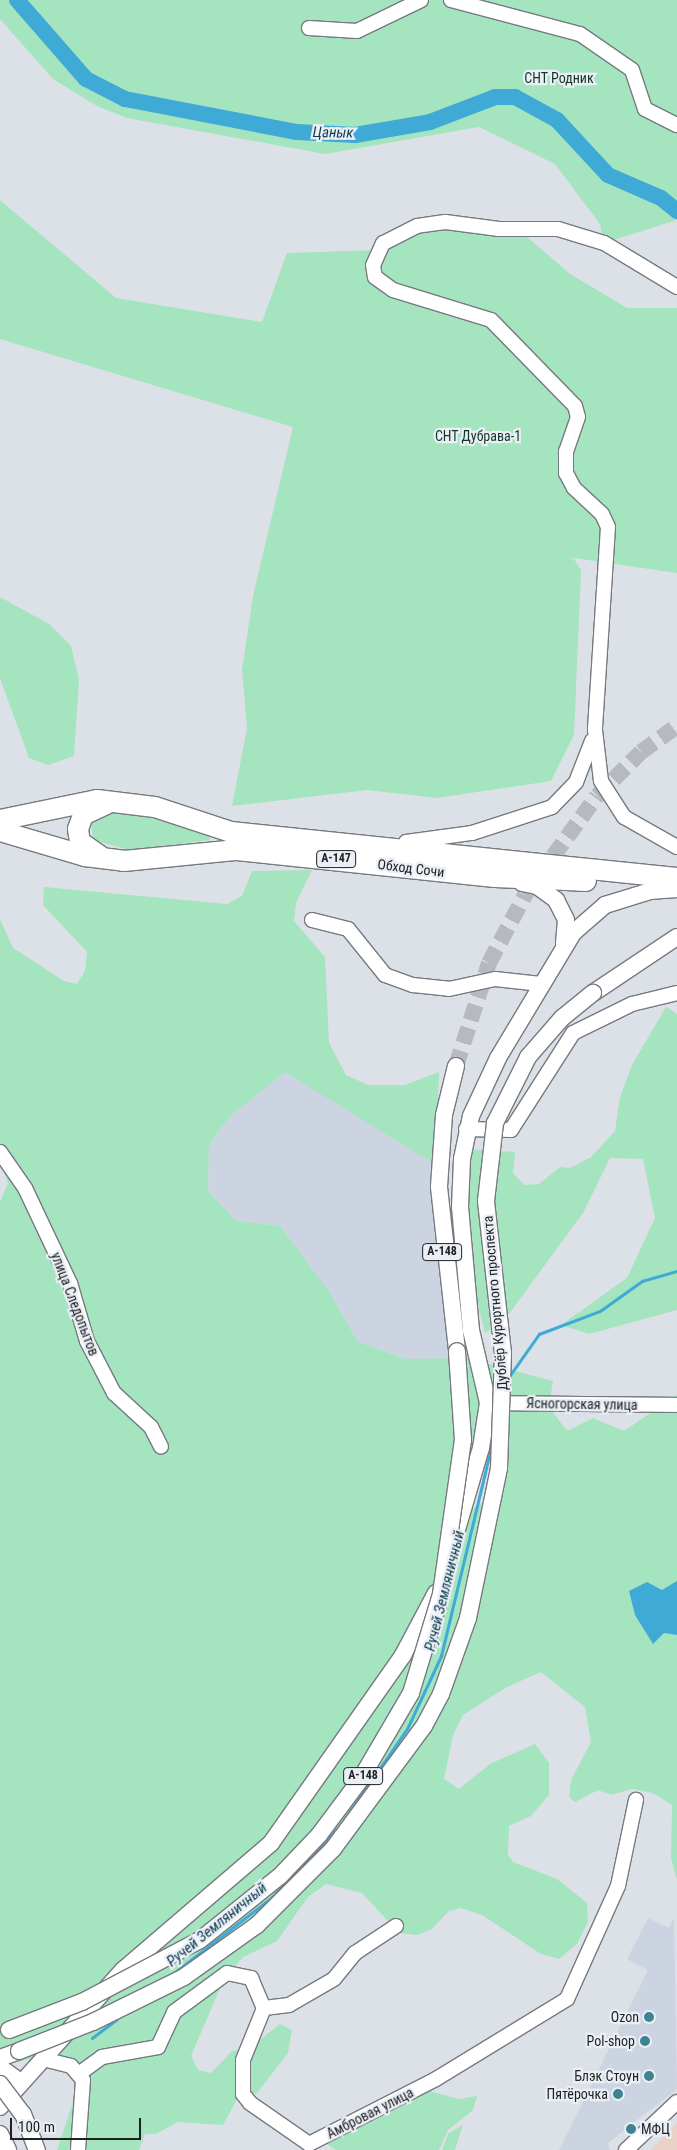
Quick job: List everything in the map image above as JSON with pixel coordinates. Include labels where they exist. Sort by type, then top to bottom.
[{"type":"highway","name":"Обход Сочи","points":[[0,820],[85,801],[116,802],[167,811],[231,832],[557,864]]},
{"type":"highway","name":"А-147","points":[[103,858],[80,842],[80,821],[89,811],[116,802]]},
{"type":"highway","name":"Обход Сочи","points":[[0,831],[103,858],[140,860],[237,850],[495,877],[677,889]]},
{"type":"highway","name":"А-147","points":[[557,864],[677,869]]},
{"type":"highway","name":"А-147","points":[[557,864],[677,878]]},
{"type":"main road","name":"А-147","points":[[495,877],[537,886],[556,900],[566,920],[564,944]]},
{"type":"main road","name":"А-147","points":[[564,944],[605,905],[650,891],[677,889]]},
{"type":"main road","name":"Дублёр Курортного проспекта","points":[[0,2058],[93,2022],[184,1977],[257,1925],[333,1849],[424,1726],[468,1618],[499,1468],[503,1352],[486,1201],[495,1123],[528,1057],[562,1018],[593,993],[677,937]]},
{"type":"main road","points":[[0,2107],[123,1970],[271,1842],[403,1655],[426,1615],[448,1559],[481,1448],[488,1403],[471,1330],[464,1264],[460,1182],[466,1129],[498,1058],[564,944]]},
{"type":"main road","name":"А-148","points":[[0,2033],[91,1998],[200,1940],[280,1876],[319,1835],[360,1780],[412,1693],[441,1594],[462,1448],[457,1351],[438,1187],[444,1115],[456,1066]]},
{"type":"main road","points":[[0,2084],[24,2114],[37,2150]]},
{"type":"main road","points":[[0,2134],[8,2150]]},
{"type":"street","points":[[309,28],[357,31],[421,0]]},
{"type":"street","points":[[451,0],[580,34],[632,70],[645,109],[677,124]]},
{"type":"street","points":[[677,287],[604,243],[558,230],[431,224],[391,236],[374,258],[375,277],[393,290],[491,320],[575,406],[578,418],[566,451],[566,472],[574,488],[602,514],[608,527],[595,730],[601,781],[615,808],[646,834],[677,847]]},
{"type":"street","name":"А-147","points":[[343,844],[438,840],[543,812],[576,782],[595,730]]},
{"type":"street","points":[[312,920],[348,928],[385,975],[413,985],[449,988],[483,980],[541,984]]},
{"type":"street","points":[[466,1129],[511,1130],[573,1033],[632,1004],[677,994]]},
{"type":"street","name":"улица Следопытов","points":[[0,1152],[25,1188],[70,1284],[87,1341],[114,1393],[151,1427],[161,1448]]},
{"type":"street","name":"Ясногорская улица","points":[[488,1403],[677,1406]]},
{"type":"street","name":"Амбровая улица","points":[[264,2008],[243,2060],[243,2094],[259,2111],[309,2144],[436,2080],[567,1999],[609,1909],[636,1800]]},
{"type":"street","points":[[80,2073],[102,2058],[158,2047],[174,2012],[227,1973],[252,1978],[264,2008],[289,2005],[334,1979],[355,1953],[396,1926]]},
{"type":"street","points":[[43,2059],[80,2073]]},
{"type":"street","points":[[0,2066],[22,2082]]},
{"type":"street","points":[[78,2150],[77,2124],[84,2088],[80,2073]]},
{"type":"street","points":[[626,2150],[677,2102]]},
{"type":"shaded area","points":[[285,1071],[436,1165],[465,1358],[406,1359],[358,1342],[328,1290],[280,1226],[236,1221],[208,1191],[209,1145],[230,1116]]},
{"type":"shaded area","points":[[674,1917],[677,2089],[608,2143],[610,2150],[559,2150],[648,1970],[627,1959],[648,1918],[669,1928]]},
{"type":"shaded area","points":[[677,2123],[677,2150],[651,2150],[667,2133]]},
{"type":"green space","name":"СНТ Родник","points":[[0,0],[677,0],[677,220],[604,243],[600,224],[555,164],[479,127],[325,154],[127,118],[97,106],[53,79],[0,19]]},
{"type":"green space","name":"СНТ Дубрава-1","points":[[0,200],[116,298],[262,322],[287,253],[378,250],[417,226],[519,230],[570,274],[627,308],[677,308],[677,573],[567,557],[574,559],[581,570],[574,735],[551,781],[437,798],[367,790],[232,806],[247,728],[242,670],[253,596],[293,427],[0,339]]},
{"type":"green space","points":[[0,597],[49,624],[71,646],[79,680],[74,756],[48,765],[29,758],[0,678]]},
{"type":"green space","points":[[131,811],[171,821],[209,835],[210,840],[130,850],[93,840],[91,822],[105,813]]},
{"type":"green space","points":[[312,870],[296,903],[294,921],[325,957],[329,1043],[346,1075],[368,1085],[405,1085],[439,1072],[436,1165],[285,1072],[230,1116],[209,1145],[208,1191],[236,1221],[280,1226],[328,1290],[358,1342],[406,1359],[465,1358],[553,1381],[549,1407],[567,1431],[593,1418],[624,1431],[677,1395],[677,1880],[671,1858],[672,1805],[653,1793],[632,1789],[611,1795],[598,1790],[575,1802],[569,1797],[571,1780],[591,1742],[585,1707],[541,1672],[507,1687],[463,1715],[453,1735],[444,1779],[459,1789],[490,1764],[535,1744],[549,1763],[549,1795],[531,1816],[509,1826],[508,1855],[513,1862],[557,1879],[587,1903],[588,1922],[577,1944],[559,1959],[541,1954],[482,1915],[461,1908],[449,1911],[432,1929],[417,1935],[399,1933],[362,1893],[326,1884],[308,1897],[277,1941],[243,1957],[223,1981],[191,2056],[198,2070],[211,2073],[232,2051],[252,2046],[280,2024],[292,2030],[288,2053],[257,2093],[237,2099],[223,2125],[178,2122],[156,2134],[145,2134],[139,2150],[57,2150],[77,2090],[73,2074],[28,2059],[19,2062],[0,2057],[0,1202],[8,1183],[0,1162],[0,919],[13,948],[64,981],[77,984],[85,971],[87,952],[43,905],[44,887],[227,904],[242,896],[252,871]],"holes":[[[489,1446],[509,1462],[501,1493],[472,1509],[464,1506]]]},
{"type":"green space","points":[[666,1007],[677,1014],[677,1310],[589,1334],[561,1325],[627,1278],[655,1218],[643,1159],[610,1158],[583,1213],[506,1318],[485,1333],[461,1236],[469,1149],[515,1152],[513,1173],[524,1185],[539,1184],[560,1167],[570,1168],[591,1157],[615,1131],[620,1097],[632,1065]]},
{"type":"green space","points":[[425,2090],[459,2099],[477,2096],[473,2110],[448,2130],[439,2150],[336,2150],[328,2145],[332,2137]]},
{"type":"green space","points":[[463,2125],[455,2150],[442,2150],[448,2134]]},
{"type":"water","points":[[677,1581],[677,1635],[664,1633],[653,1644],[635,1615],[629,1591],[647,1582],[662,1590]]},
{"type":"waterway","name":"Цанык","points":[[17,0],[86,79],[125,99],[297,132],[355,135],[430,122],[495,97],[515,97],[557,120],[608,175],[661,198],[677,211]]},
{"type":"waterway","name":"Ручей Земляничный","points":[[508,1378],[539,1334],[600,1311],[642,1281],[677,1271]]},
{"type":"waterway","name":"Ручей Земляничный","points":[[170,1976],[271,1898],[340,1826],[407,1729],[441,1656],[492,1443]]},
{"type":"waterway","name":"Ручей Земляничный","points":[[92,2038],[117,2019]]},
{"type":"tunnel","points":[[456,1066],[489,963],[525,895],[597,796],[641,752],[677,726]]},
{"type":"place","name":"Ozon","points":[[649,2017]]},
{"type":"place","name":"Pol-shop","points":[[645,2041]]},
{"type":"place","name":"Блэк Стоун","points":[[649,2076]]},
{"type":"place","name":"Пятёрочка","points":[[618,2094]]},
{"type":"place","name":"МФЦ","points":[[631,2129]]}]
